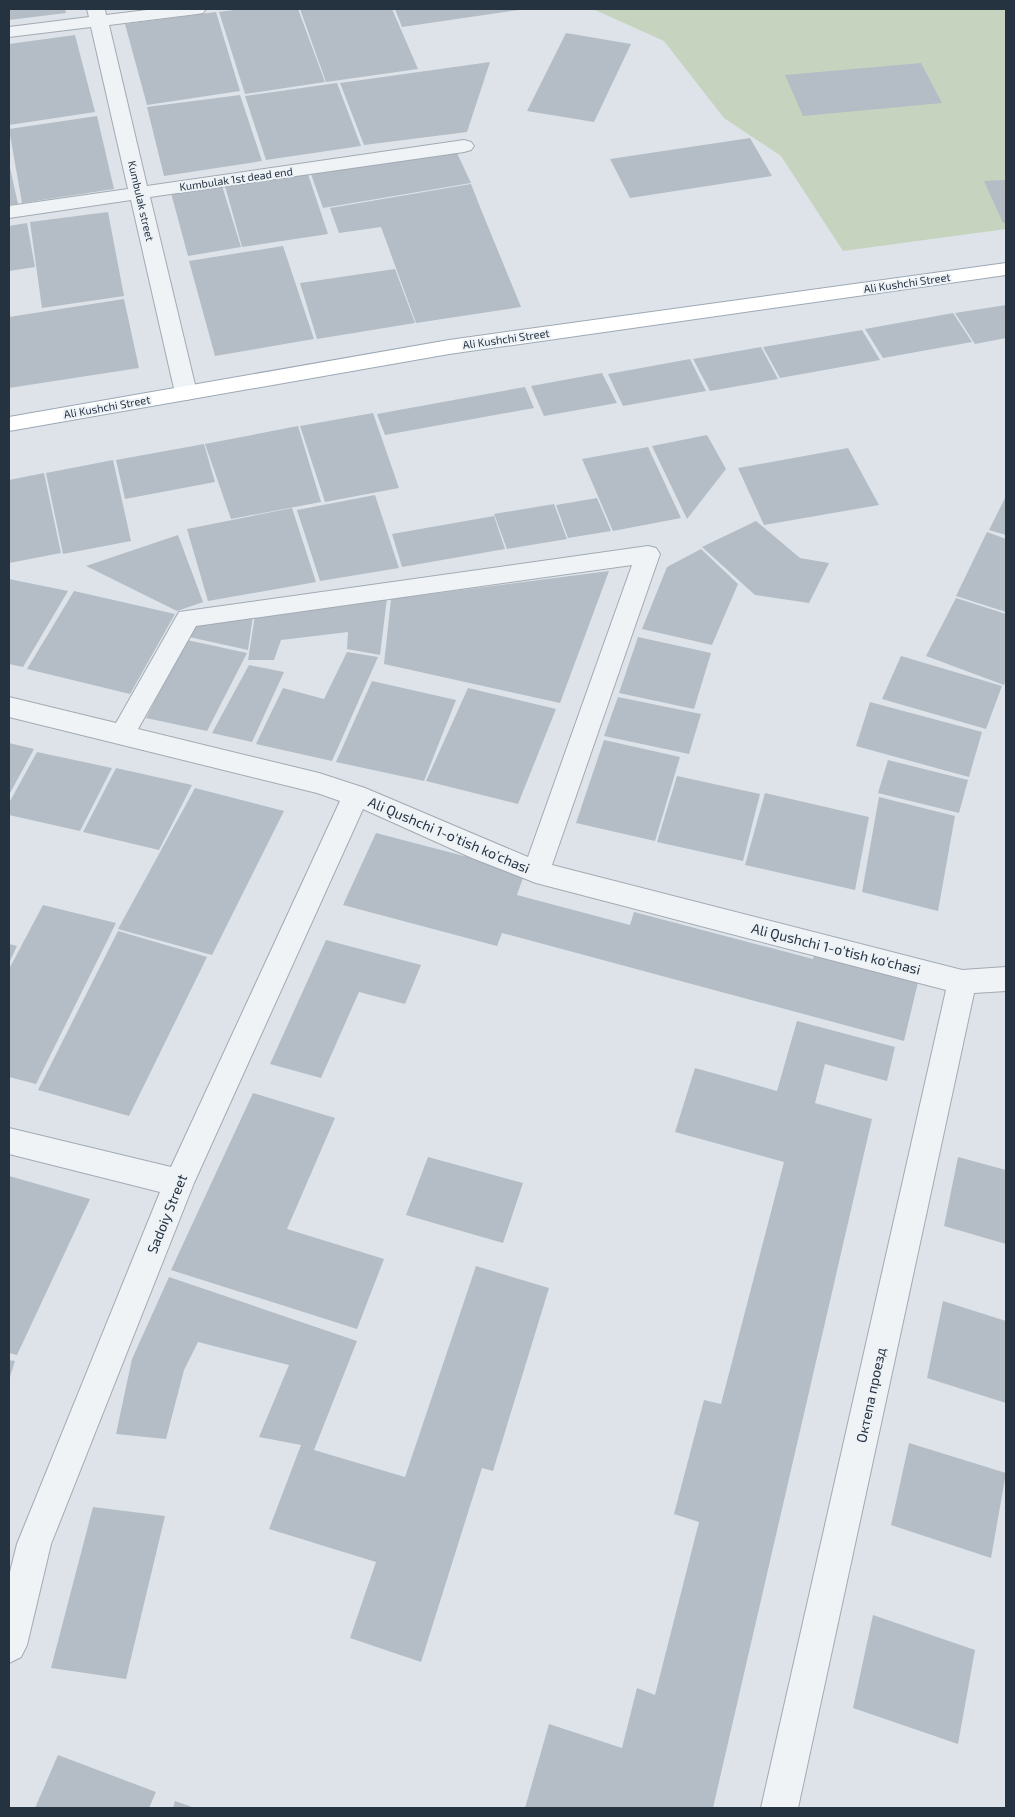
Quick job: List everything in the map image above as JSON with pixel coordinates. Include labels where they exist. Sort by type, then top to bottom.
[{"type":"main road","name":"Ali Kushchi Street","points":[[9,424],[449,347],[1006,269]]},
{"type":"street","points":[[9,32],[97,14],[197,9]]},
{"type":"street","name":"Kumbulak street","points":[[97,14],[186,393]]},
{"type":"street","name":"Kumbulak 1st dead end","points":[[9,212],[464,146]]},
{"type":"street","points":[[122,735],[188,618],[648,554],[536,872]]},
{"type":"street","name":"Ali Qushchi 1-o'tish ko'chasi","points":[[9,707],[320,783],[356,795],[500,860],[536,872],[962,982],[1006,979]]},
{"type":"street","name":"Sadoiy Street","points":[[9,1645],[34,1544],[179,1184],[356,795]]},
{"type":"street","name":"Октепа проезд","points":[[780,1808],[962,982]]},
{"type":"street","points":[[9,1140],[179,1184]]},
{"type":"green space","points":[[593,9],[1006,9],[1006,229],[843,251],[781,156],[724,118],[664,41]]},
{"type":"building","points":[[9,9],[65,9],[66,13],[9,20]]},
{"type":"building","points":[[241,9],[298,9],[325,82],[245,94],[219,12]]},
{"type":"building","points":[[300,9],[392,9],[418,69],[326,82]]},
{"type":"building","points":[[395,9],[519,9],[519,10],[402,27]]},
{"type":"building","points":[[216,12],[240,91],[147,105],[125,24]]},
{"type":"building","points":[[566,33],[631,44],[594,122],[527,111]]},
{"type":"building","points":[[75,35],[95,112],[9,125],[9,44]]},
{"type":"building","points":[[490,62],[467,132],[364,145],[340,83]]},
{"type":"building","points":[[921,63],[942,103],[803,116],[785,75]]},
{"type":"building","points":[[337,83],[361,146],[266,160],[245,96]]},
{"type":"building","points":[[240,95],[262,161],[164,176],[147,107]]},
{"type":"building","points":[[97,116],[114,189],[22,203],[9,129]]},
{"type":"building","points":[[750,138],[772,176],[630,198],[610,159]]},
{"type":"building","points":[[456,151],[471,183],[323,208],[311,174]]},
{"type":"building","points":[[9,163],[18,204],[9,205]]},
{"type":"building","points":[[308,174],[328,234],[242,247],[225,186]]},
{"type":"building","points":[[1006,180],[1006,223],[1003,223],[984,181]]},
{"type":"building","points":[[471,184],[521,307],[416,323],[381,227],[339,233],[330,208]]},
{"type":"building","points":[[222,186],[241,247],[188,256],[171,193]]},
{"type":"building","points":[[108,212],[124,296],[42,308],[30,222]]},
{"type":"building","points":[[27,223],[35,267],[9,271],[9,226]]},
{"type":"building","points":[[283,246],[314,339],[215,356],[189,261]]},
{"type":"building","points":[[395,269],[415,323],[317,339],[300,283]]},
{"type":"building","points":[[124,299],[139,368],[9,388],[9,317]]},
{"type":"building","points":[[1006,305],[1006,338],[975,344],[955,313]]},
{"type":"building","points":[[953,313],[972,342],[883,358],[865,329]]},
{"type":"building","points":[[862,330],[880,360],[780,378],[763,347]]},
{"type":"building","points":[[761,347],[778,379],[710,391],[693,359]]},
{"type":"building","points":[[690,359],[706,391],[623,406],[608,374]]},
{"type":"building","points":[[602,373],[617,403],[544,416],[531,386]]},
{"type":"building","points":[[525,387],[534,408],[385,435],[377,414]]},
{"type":"building","points":[[373,413],[399,488],[325,502],[300,426]]},
{"type":"building","points":[[298,426],[321,502],[231,519],[205,444]]},
{"type":"building","points":[[707,435],[726,469],[687,519],[652,446]]},
{"type":"building","points":[[204,444],[215,482],[125,499],[116,460]]},
{"type":"building","points":[[648,447],[681,518],[613,531],[582,459]]},
{"type":"building","points":[[848,448],[879,505],[764,525],[738,468]]},
{"type":"building","points":[[113,460],[131,541],[63,554],[46,473]]},
{"type":"building","points":[[44,473],[61,553],[9,563],[9,480]]},
{"type":"building","points":[[375,495],[399,568],[320,581],[297,510]]},
{"type":"building","points":[[1006,496],[1006,535],[989,530]]},
{"type":"building","points":[[597,498],[611,531],[568,538],[556,505]]},
{"type":"building","points":[[554,504],[567,539],[507,549],[494,514]]},
{"type":"building","points":[[292,508],[316,582],[208,601],[187,529]]},
{"type":"building","points":[[494,516],[505,549],[402,567],[392,534]]},
{"type":"building","points":[[756,521],[800,558],[829,563],[809,603],[755,595],[702,547]]},
{"type":"building","points":[[987,532],[1006,539],[1006,612],[956,596]]},
{"type":"building","points":[[178,535],[203,602],[177,611],[86,566]]},
{"type":"building","points":[[701,549],[738,584],[712,645],[642,629],[667,567]]},
{"type":"building","points":[[609,571],[560,703],[384,664],[391,599]]},
{"type":"building","points":[[9,579],[68,591],[23,667],[9,664]]},
{"type":"building","points":[[74,591],[175,614],[130,694],[27,669]]},
{"type":"building","points":[[387,598],[380,655],[347,649],[348,632],[281,640],[274,660],[248,660],[255,615]]},
{"type":"building","points":[[956,598],[1006,614],[1006,679],[1004,685],[926,656]]},
{"type":"building","points":[[253,616],[248,650],[189,637],[196,624]]},
{"type":"building","points":[[638,637],[711,653],[694,709],[619,693]]},
{"type":"building","points":[[187,640],[247,653],[207,731],[146,718]]},
{"type":"building","points":[[347,652],[378,657],[332,761],[256,744],[283,688],[324,699]]},
{"type":"building","points":[[901,656],[1002,686],[986,729],[882,699]]},
{"type":"building","points":[[249,665],[284,672],[252,742],[212,733]]},
{"type":"building","points":[[372,681],[456,700],[424,781],[336,762]]},
{"type":"building","points":[[468,688],[556,709],[518,804],[426,781]]},
{"type":"building","points":[[618,697],[701,714],[689,754],[604,736]]},
{"type":"building","points":[[870,702],[982,732],[969,777],[856,746]]},
{"type":"building","points":[[604,740],[680,757],[655,841],[576,823]]},
{"type":"building","points":[[9,743],[34,749],[9,795]]},
{"type":"building","points":[[37,752],[112,768],[80,831],[9,815],[9,803]]},
{"type":"building","points":[[888,760],[968,780],[959,813],[878,793]]},
{"type":"building","points":[[116,768],[192,785],[159,850],[83,832]]},
{"type":"building","points":[[677,776],[760,794],[743,861],[657,842]]},
{"type":"building","points":[[195,788],[284,811],[212,955],[118,929]]},
{"type":"building","points":[[765,793],[869,817],[855,890],[745,865]]},
{"type":"building","points":[[879,797],[955,816],[938,911],[862,892]]},
{"type":"building","points":[[376,833],[525,872],[517,895],[630,925],[634,912],[813,959],[815,951],[919,978],[904,1041],[502,933],[497,946],[343,905]]},
{"type":"building","points":[[43,905],[116,923],[36,1084],[9,1077],[9,969]]},
{"type":"building","points":[[118,931],[207,957],[129,1116],[38,1090]]},
{"type":"building","points":[[326,940],[421,965],[405,1004],[359,992],[321,1078],[270,1064]]},
{"type":"building","points":[[9,944],[17,946],[9,963]]},
{"type":"building","points":[[797,1021],[895,1047],[887,1081],[825,1064],[815,1103],[872,1119],[713,1808],[525,1808],[549,1724],[622,1748],[637,1688],[655,1695],[699,1522],[674,1514],[704,1400],[721,1404],[784,1162],[675,1132],[695,1068],[777,1091]]},
{"type":"building","points":[[253,1093],[335,1118],[287,1229],[384,1259],[357,1329],[171,1270]]},
{"type":"building","points":[[428,1157],[523,1183],[503,1243],[406,1215]]},
{"type":"building","points":[[958,1157],[1006,1170],[1006,1244],[944,1226]]},
{"type":"building","points":[[9,1176],[90,1199],[17,1355],[9,1353]]},
{"type":"building","points":[[476,1266],[549,1288],[493,1471],[482,1468],[421,1662],[350,1638],[376,1562],[269,1529],[301,1445],[259,1437],[289,1365],[198,1342],[184,1370],[166,1439],[116,1434],[132,1359],[169,1277],[357,1341],[314,1450],[405,1477]]},
{"type":"building","points":[[943,1301],[1006,1321],[1006,1403],[927,1378]]},
{"type":"building","points":[[9,1360],[15,1361],[9,1380]]},
{"type":"building","points":[[909,1443],[1006,1473],[991,1558],[891,1525]]},
{"type":"building","points":[[93,1507],[165,1516],[126,1679],[51,1668]]},
{"type":"building","points":[[873,1615],[975,1650],[958,1744],[853,1708]]},
{"type":"building","points":[[58,1755],[156,1792],[149,1808],[35,1808]]},
{"type":"building","points":[[175,1801],[195,1808],[173,1808]]}]
